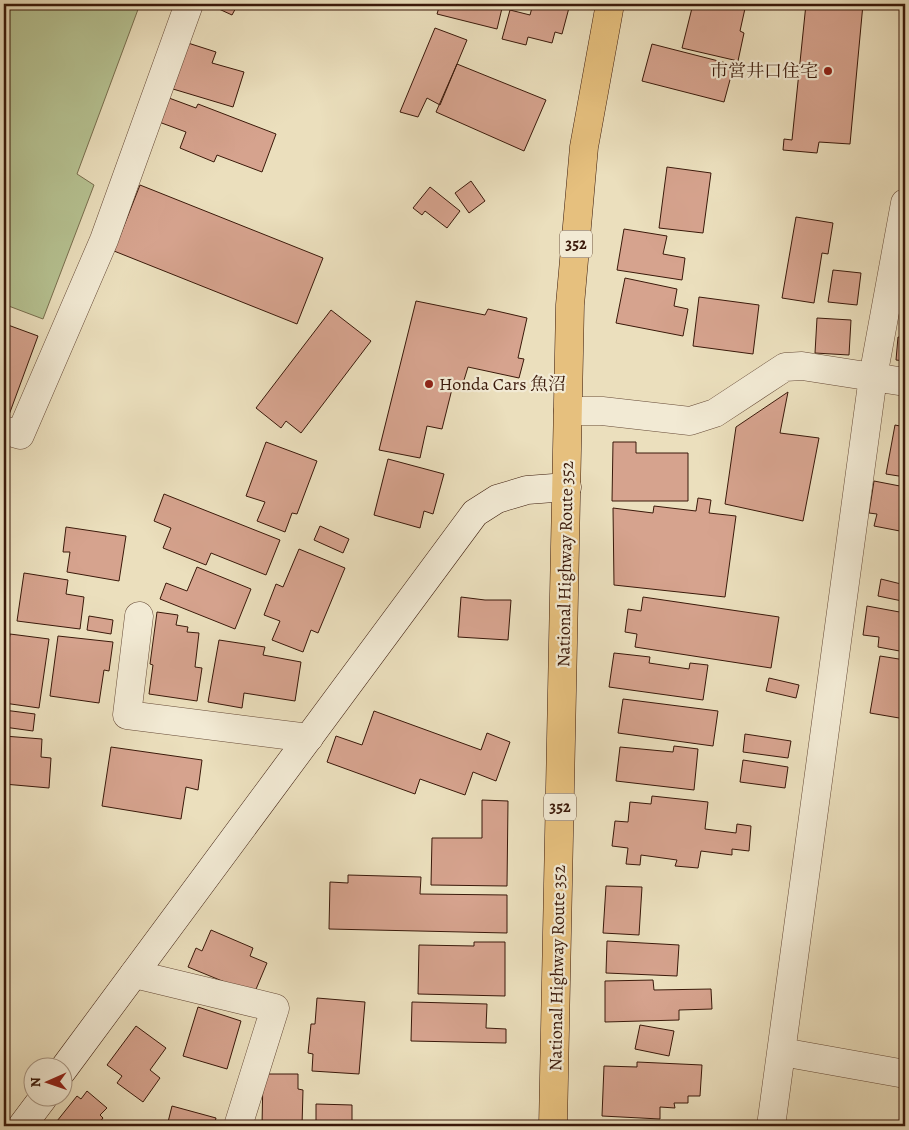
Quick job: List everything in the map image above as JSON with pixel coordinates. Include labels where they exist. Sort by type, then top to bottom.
[{"type":"highway","name":"National Highway Route 352","points":[[553,1126],[570,305],[584,147],[610,4]]},
{"type":"street","points":[[4,430],[20,435],[104,240],[189,4]]},
{"type":"street","points":[[771,1126],[873,377],[905,203]]},
{"type":"street","points":[[568,411],[602,410],[690,421],[715,413],[785,367],[802,366],[905,382]]},
{"type":"street","points":[[72,1058],[475,513],[497,498],[527,490],[567,487]]},
{"type":"street","points":[[139,616],[126,715],[309,738]]},
{"type":"street","points":[[134,974],[275,1008],[238,1126]]},
{"type":"street","points":[[782,1052],[905,1074]]},
{"type":"street","points":[[22,1126],[36,1108]]},
{"type":"green space","points":[[4,4],[140,4],[77,174],[94,185],[43,319],[6,305],[4,310]]},
{"type":"building","points":[[208,4],[238,4],[232,15]]},
{"type":"building","points":[[440,4],[503,4],[497,29],[437,14]]},
{"type":"building","points":[[533,4],[570,4],[562,34],[555,32],[552,43],[528,37],[526,45],[502,39],[510,10],[530,15]]},
{"type":"building","points":[[693,4],[746,4],[740,31],[744,33],[738,61],[682,48]]},
{"type":"building","name":"市営井口住宅","points":[[806,4],[863,4],[850,144],[819,142],[817,153],[783,150],[784,139],[792,140]]},
{"type":"building","points":[[435,28],[467,40],[440,105],[427,98],[418,117],[400,112]]},
{"type":"building","points":[[188,43],[216,52],[212,63],[244,72],[233,107],[173,89]]},
{"type":"building","points":[[652,44],[734,65],[724,102],[642,81]]},
{"type":"building","points":[[457,64],[546,100],[524,151],[436,112]]},
{"type":"building","points":[[169,98],[196,108],[198,104],[276,134],[262,172],[217,155],[214,162],[180,148],[186,132],[159,122]]},
{"type":"building","points":[[667,167],[711,173],[703,233],[659,228]]},
{"type":"building","points":[[471,181],[485,201],[469,213],[455,193]]},
{"type":"building","points":[[140,185],[323,258],[297,324],[114,251]]},
{"type":"building","points":[[430,187],[460,211],[447,228],[425,211],[422,215],[413,208]]},
{"type":"building","points":[[796,217],[833,223],[828,254],[822,253],[814,303],[782,298]]},
{"type":"building","points":[[624,229],[667,236],[663,254],[685,258],[682,280],[617,270]]},
{"type":"building","points":[[833,270],[861,273],[857,305],[828,302]]},
{"type":"building","points":[[625,278],[677,289],[674,306],[688,309],[683,336],[616,323]]},
{"type":"building","points":[[699,297],[759,305],[753,354],[693,346]]},
{"type":"building","name":"Honda Cars 魚沼","points":[[416,301],[485,315],[488,309],[527,318],[518,358],[524,359],[519,378],[468,367],[461,390],[452,389],[442,429],[427,426],[420,458],[379,450]]},
{"type":"building","points":[[331,310],[371,341],[301,433],[286,421],[281,428],[256,408]]},
{"type":"building","points":[[817,318],[851,320],[849,355],[815,353]]},
{"type":"building","points":[[8,325],[38,336],[6,423],[4,422],[4,337]]},
{"type":"building","points":[[898,337],[905,338],[905,361],[896,360]]},
{"type":"building","points":[[788,392],[780,433],[819,438],[803,521],[725,504],[736,427]]},
{"type":"building","points":[[895,425],[905,427],[905,477],[886,474]]},
{"type":"building","points":[[266,442],[317,461],[297,514],[292,513],[285,532],[257,521],[265,502],[246,496]]},
{"type":"building","points":[[613,442],[636,442],[636,453],[688,453],[688,501],[612,501]]},
{"type":"building","points":[[388,459],[444,474],[433,514],[424,511],[420,528],[374,515]]},
{"type":"building","points":[[874,481],[905,487],[905,532],[874,526],[877,514],[869,513]]},
{"type":"building","points":[[164,494],[280,540],[266,575],[211,553],[206,565],[163,548],[171,528],[154,521]]},
{"type":"building","points":[[698,498],[711,500],[709,513],[736,516],[725,597],[614,585],[613,508],[653,513],[654,506],[696,511]]},
{"type":"building","points":[[320,526],[349,539],[343,553],[314,540]]},
{"type":"building","points":[[66,527],[126,536],[119,581],[67,572],[70,552],[63,552]]},
{"type":"building","points":[[299,549],[345,568],[318,633],[311,630],[303,652],[272,640],[280,621],[264,615],[276,584],[283,587]]},
{"type":"building","points":[[197,567],[251,589],[235,629],[160,599],[166,583],[187,591]]},
{"type":"building","points":[[24,573],[68,580],[66,594],[84,597],[80,629],[17,621]]},
{"type":"building","points":[[881,579],[905,585],[902,601],[878,596]]},
{"type":"building","points":[[461,597],[485,600],[511,600],[508,640],[458,637]]},
{"type":"building","points":[[643,597],[779,617],[771,668],[635,647],[637,634],[625,632],[628,609],[641,611]]},
{"type":"building","points":[[867,606],[905,613],[905,652],[878,647],[879,637],[863,635]]},
{"type":"building","points":[[157,612],[178,615],[176,625],[188,627],[187,632],[199,633],[195,667],[202,668],[197,701],[149,694],[153,665],[150,664]]},
{"type":"building","points":[[89,616],[113,620],[111,634],[87,630]]},
{"type":"building","points":[[10,634],[49,639],[39,708],[4,703],[4,676]]},
{"type":"building","points":[[58,636],[113,642],[109,671],[104,670],[99,703],[50,696]]},
{"type":"building","points":[[219,640],[265,647],[263,655],[301,662],[295,701],[244,693],[242,708],[208,702]]},
{"type":"building","points":[[614,653],[650,657],[649,663],[689,669],[690,663],[708,665],[703,700],[609,687]]},
{"type":"building","points":[[880,656],[905,660],[905,719],[870,713]]},
{"type":"building","points":[[769,678],[799,685],[796,698],[766,691]]},
{"type":"building","points":[[623,699],[718,711],[713,746],[618,733]]},
{"type":"building","points":[[4,710],[35,714],[33,731],[4,727]]},
{"type":"building","points":[[374,711],[481,750],[487,733],[510,742],[496,781],[473,772],[465,795],[420,779],[415,794],[327,762],[336,736],[362,745]]},
{"type":"building","points":[[745,734],[791,741],[788,758],[743,752]]},
{"type":"building","points":[[4,736],[42,739],[41,757],[51,758],[49,788],[4,784]]},
{"type":"building","points":[[674,746],[698,749],[694,790],[616,781],[620,747],[673,752]]},
{"type":"building","points":[[111,747],[202,760],[198,790],[186,787],[181,819],[102,806]]},
{"type":"building","points":[[743,760],[788,767],[785,788],[740,782]]},
{"type":"building","points":[[652,796],[708,802],[705,829],[736,833],[737,824],[751,826],[749,851],[732,849],[732,855],[701,851],[698,868],[675,866],[677,860],[641,855],[640,865],[626,864],[628,848],[612,846],[615,821],[628,822],[630,802],[651,804]]},
{"type":"building","points":[[482,800],[508,801],[507,886],[431,885],[432,838],[482,838]]},
{"type":"building","points":[[348,875],[421,877],[420,894],[507,895],[507,933],[329,929],[330,882],[348,883]]},
{"type":"building","points":[[606,886],[642,887],[639,935],[603,933]]},
{"type":"building","points":[[211,930],[253,948],[250,956],[267,963],[254,994],[188,967],[196,948],[202,951]]},
{"type":"building","points":[[607,941],[679,945],[677,976],[606,973]]},
{"type":"building","points":[[474,942],[505,942],[505,996],[418,994],[419,945],[474,946]]},
{"type":"building","points":[[653,980],[654,990],[711,989],[712,1009],[679,1010],[679,1020],[605,1022],[605,981]]},
{"type":"building","points":[[317,998],[365,1002],[359,1074],[312,1071],[313,1054],[308,1053],[311,1024],[315,1024]]},
{"type":"building","points":[[412,1002],[487,1004],[486,1028],[506,1029],[506,1043],[411,1041]]},
{"type":"building","points":[[198,1007],[241,1021],[227,1069],[183,1056]]},
{"type":"building","points":[[640,1025],[674,1031],[669,1056],[635,1049]]},
{"type":"building","points":[[136,1026],[166,1048],[150,1070],[160,1078],[143,1102],[117,1083],[122,1076],[107,1065]]},
{"type":"building","points":[[637,1062],[702,1065],[700,1096],[688,1096],[688,1103],[674,1103],[675,1108],[660,1107],[660,1119],[602,1116],[604,1066],[637,1067]]},
{"type":"building","points":[[263,1074],[298,1074],[298,1089],[303,1090],[302,1126],[262,1126]]},
{"type":"building","points":[[87,1091],[107,1108],[100,1115],[103,1118],[97,1126],[53,1126],[67,1108],[72,1108],[72,1102],[77,1096],[81,1099]]},
{"type":"building","points":[[316,1104],[352,1105],[352,1126],[316,1126]]},
{"type":"building","points":[[172,1106],[216,1118],[214,1126],[167,1126]]},
{"type":"place","name":"市営井口住宅","points":[[828,71]]},
{"type":"place","name":"Honda Cars 魚沼","points":[[429,384]]}]
